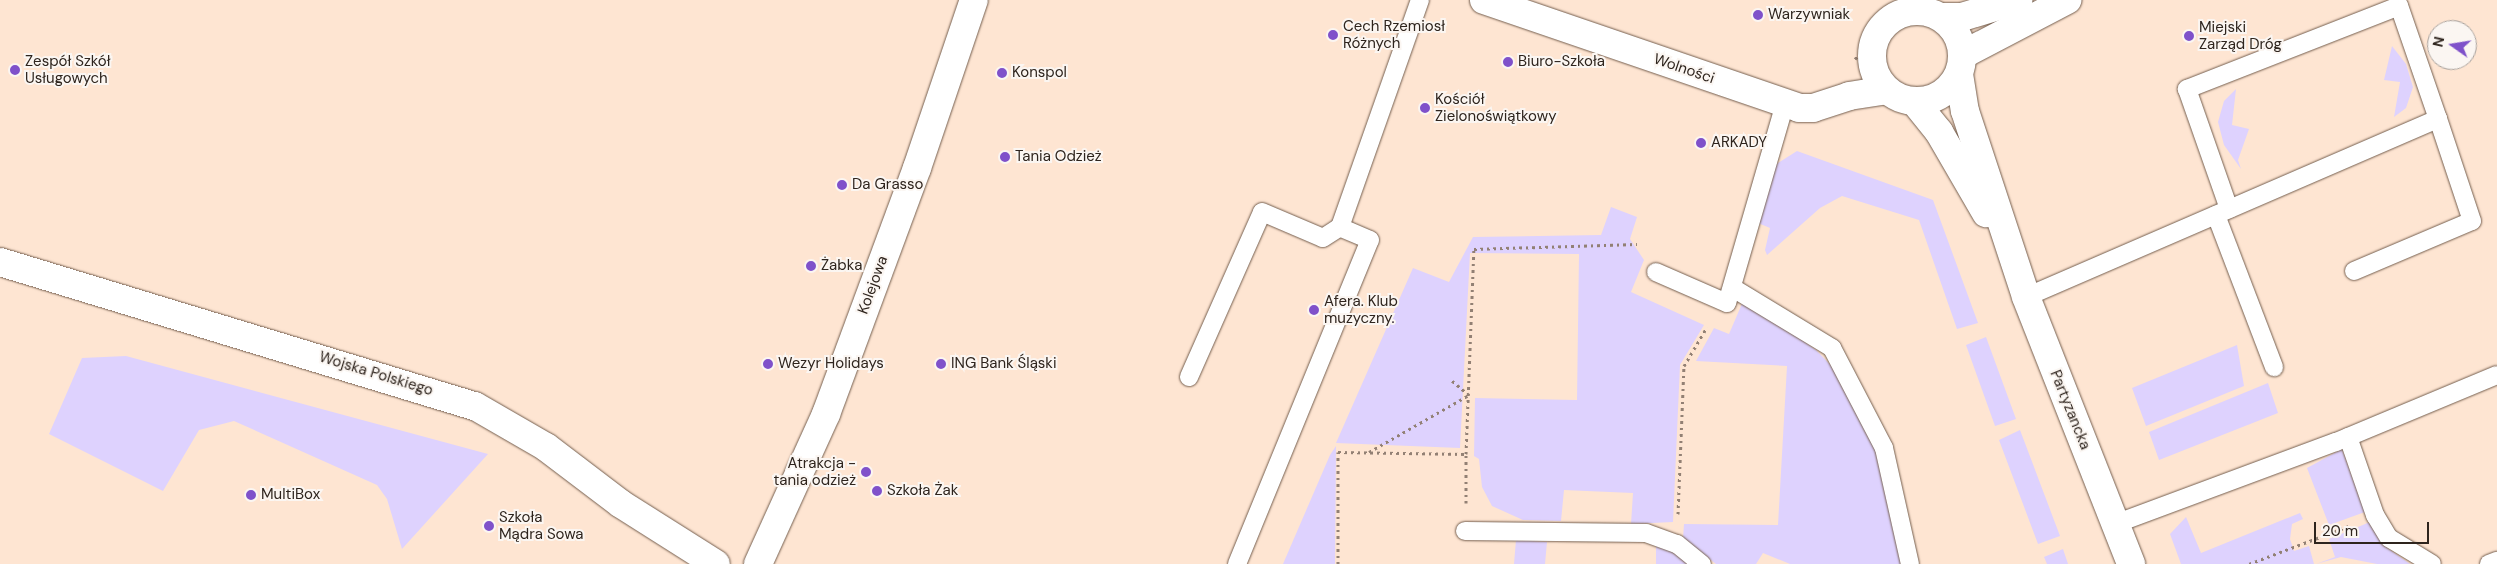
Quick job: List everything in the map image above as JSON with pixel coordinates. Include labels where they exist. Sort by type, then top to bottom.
[{"type":"street","name":"Kolejowa","points":[[758,564],[826,414],[917,168],[974,0]]},
{"type":"street","name":"Wolności","points":[[1484,0],[1785,104],[1813,108],[1849,96],[1887,90]]},
{"type":"street","points":[[2018,0],[1962,17],[1929,10],[1904,13],[1886,12],[1872,50],[1875,71],[1887,90],[1914,101],[1940,95],[1960,64],[2067,0]]},
{"type":"street","points":[[1929,10],[1959,40],[1960,64]]},
{"type":"street","name":"Partyzancka","points":[[1960,64],[1965,111],[2011,255],[2131,564]]},
{"type":"street","name":"Partyzancka","points":[[1914,101],[1939,132],[2011,255]]},
{"type":"street","name":"Wojska Polskiego","points":[[0,262],[476,406],[546,447],[621,504],[716,564]]},
{"type":"lane","points":[[1189,377],[1262,212],[1324,238],[1340,227],[1420,0]]},
{"type":"lane","points":[[2274,367],[2222,212],[2186,89],[2398,3],[2472,221],[2354,271]]},
{"type":"lane","points":[[1728,294],[1785,104]]},
{"type":"lane","points":[[2026,297],[2438,119]]},
{"type":"lane","points":[[1238,564],[1370,240],[1340,227]]},
{"type":"lane","points":[[1656,272],[1728,294],[1832,348],[1884,448],[1910,564]]},
{"type":"lane","points":[[2116,524],[2348,436],[2497,375]]},
{"type":"lane","points":[[2348,436],[2375,515],[2389,538],[2432,564]]},
{"type":"lane","points":[[1465,532],[1646,533],[1677,544],[1702,564]]},
{"type":"lane","points":[[2489,564],[2497,561]]},
{"type":"path","points":[[1465,532],[1474,248],[1637,244]]},
{"type":"path","points":[[1677,544],[1684,366],[1728,294]]},
{"type":"path","points":[[1451,380],[1469,395]]},
{"type":"path","points":[[1368,452],[1469,395]]},
{"type":"path","points":[[1338,564],[1338,452],[1466,454]]},
{"type":"path","points":[[2249,564],[2375,515]]},
{"type":"shaded area","points":[[2392,46],[2406,64],[2413,87],[2406,108],[2394,117],[2400,82],[2384,80]]},
{"type":"shaded area","points":[[2236,89],[2232,125],[2249,129],[2238,160],[2241,169],[2224,145],[2218,122],[2224,101]]},
{"type":"shaded area","points":[[1797,151],[1933,200],[1978,323],[1957,329],[1919,220],[1842,196],[1820,208],[1767,255],[1765,250],[1770,228],[1758,223],[1775,165]]},
{"type":"shaded area","points":[[1611,207],[1637,217],[1630,239],[1644,260],[1631,292],[1704,325],[1680,365],[1673,522],[1631,524],[1633,493],[1564,490],[1561,521],[1523,520],[1492,506],[1482,487],[1479,459],[1474,456],[1475,398],[1577,400],[1579,254],[1470,253],[1460,448],[1336,443],[1413,268],[1449,282],[1473,237],[1601,235]]},
{"type":"shaded area","points":[[1744,299],[1816,350],[1846,381],[1882,464],[1901,548],[1901,564],[1790,564],[1763,553],[1756,564],[1716,564],[1683,538],[1684,524],[1778,525],[1787,366],[1696,361],[1714,328],[1729,334]]},
{"type":"shaded area","points":[[1986,337],[2016,419],[1995,426],[1966,345]]},
{"type":"shaded area","points":[[2237,345],[2244,386],[2146,426],[2132,388]]},
{"type":"shaded area","points":[[126,356],[488,454],[402,549],[387,499],[377,485],[234,421],[199,430],[163,491],[49,434],[82,358]]},
{"type":"shaded area","points":[[2268,383],[2278,413],[2159,460],[2149,432]]},
{"type":"shaded area","points":[[2020,430],[2060,536],[2038,544],[1999,440]]},
{"type":"shaded area","points":[[1336,446],[1335,564],[1283,564],[1330,455]]},
{"type":"shaded area","points":[[2342,449],[2365,512],[2329,525],[2307,468]]},
{"type":"shaded area","points":[[2300,513],[2303,519],[2292,524],[2290,539],[2294,551],[2309,546],[2314,564],[2181,564],[2170,534],[2186,517],[2201,553]]},
{"type":"shaded area","points":[[2370,522],[2383,545],[2410,564],[2377,564],[2341,557],[2316,564],[2335,557],[2329,539]]},
{"type":"shaded area","points":[[1516,540],[1547,542],[1545,564],[1514,564]]},
{"type":"shaded area","points":[[1656,546],[1672,551],[1687,564],[1656,564]]},
{"type":"shaded area","points":[[2063,549],[2068,564],[2047,564],[2044,557]]},
{"type":"place","name":"Warzywniak","points":[[1758,15]]},
{"type":"place","name":"Cech Rzemiosł Różnych","points":[[1333,35]]},
{"type":"place","name":"Miejski Zarząd Dróg","points":[[2189,36]]},
{"type":"place","name":"Biuro-Szkoła","points":[[1508,62]]},
{"type":"place","name":"Zespół Szkół Usługowych","points":[[15,70]]},
{"type":"place","name":"Konspol","points":[[1002,73]]},
{"type":"place","name":"Kościół Zielonoświątkowy","points":[[1425,108]]},
{"type":"place","name":"ARKADY","points":[[1701,143]]},
{"type":"place","name":"Tania Odzież","points":[[1005,157]]},
{"type":"place","name":"Da Grasso","points":[[842,185]]},
{"type":"place","name":"Żabka","points":[[811,266]]},
{"type":"place","name":"Afera. Klub muzyczny.","points":[[1314,310]]},
{"type":"place","name":"Wezyr Holidays","points":[[768,364]]},
{"type":"place","name":"ING Bank Śląski","points":[[941,364]]},
{"type":"place","name":"Atrakcja - tania odzież","points":[[866,472]]},
{"type":"place","name":"Szkoła Żak","points":[[877,491]]},
{"type":"place","name":"MultiBox","points":[[251,495]]},
{"type":"place","name":"Szkoła Mądra Sowa","points":[[489,526]]}]
